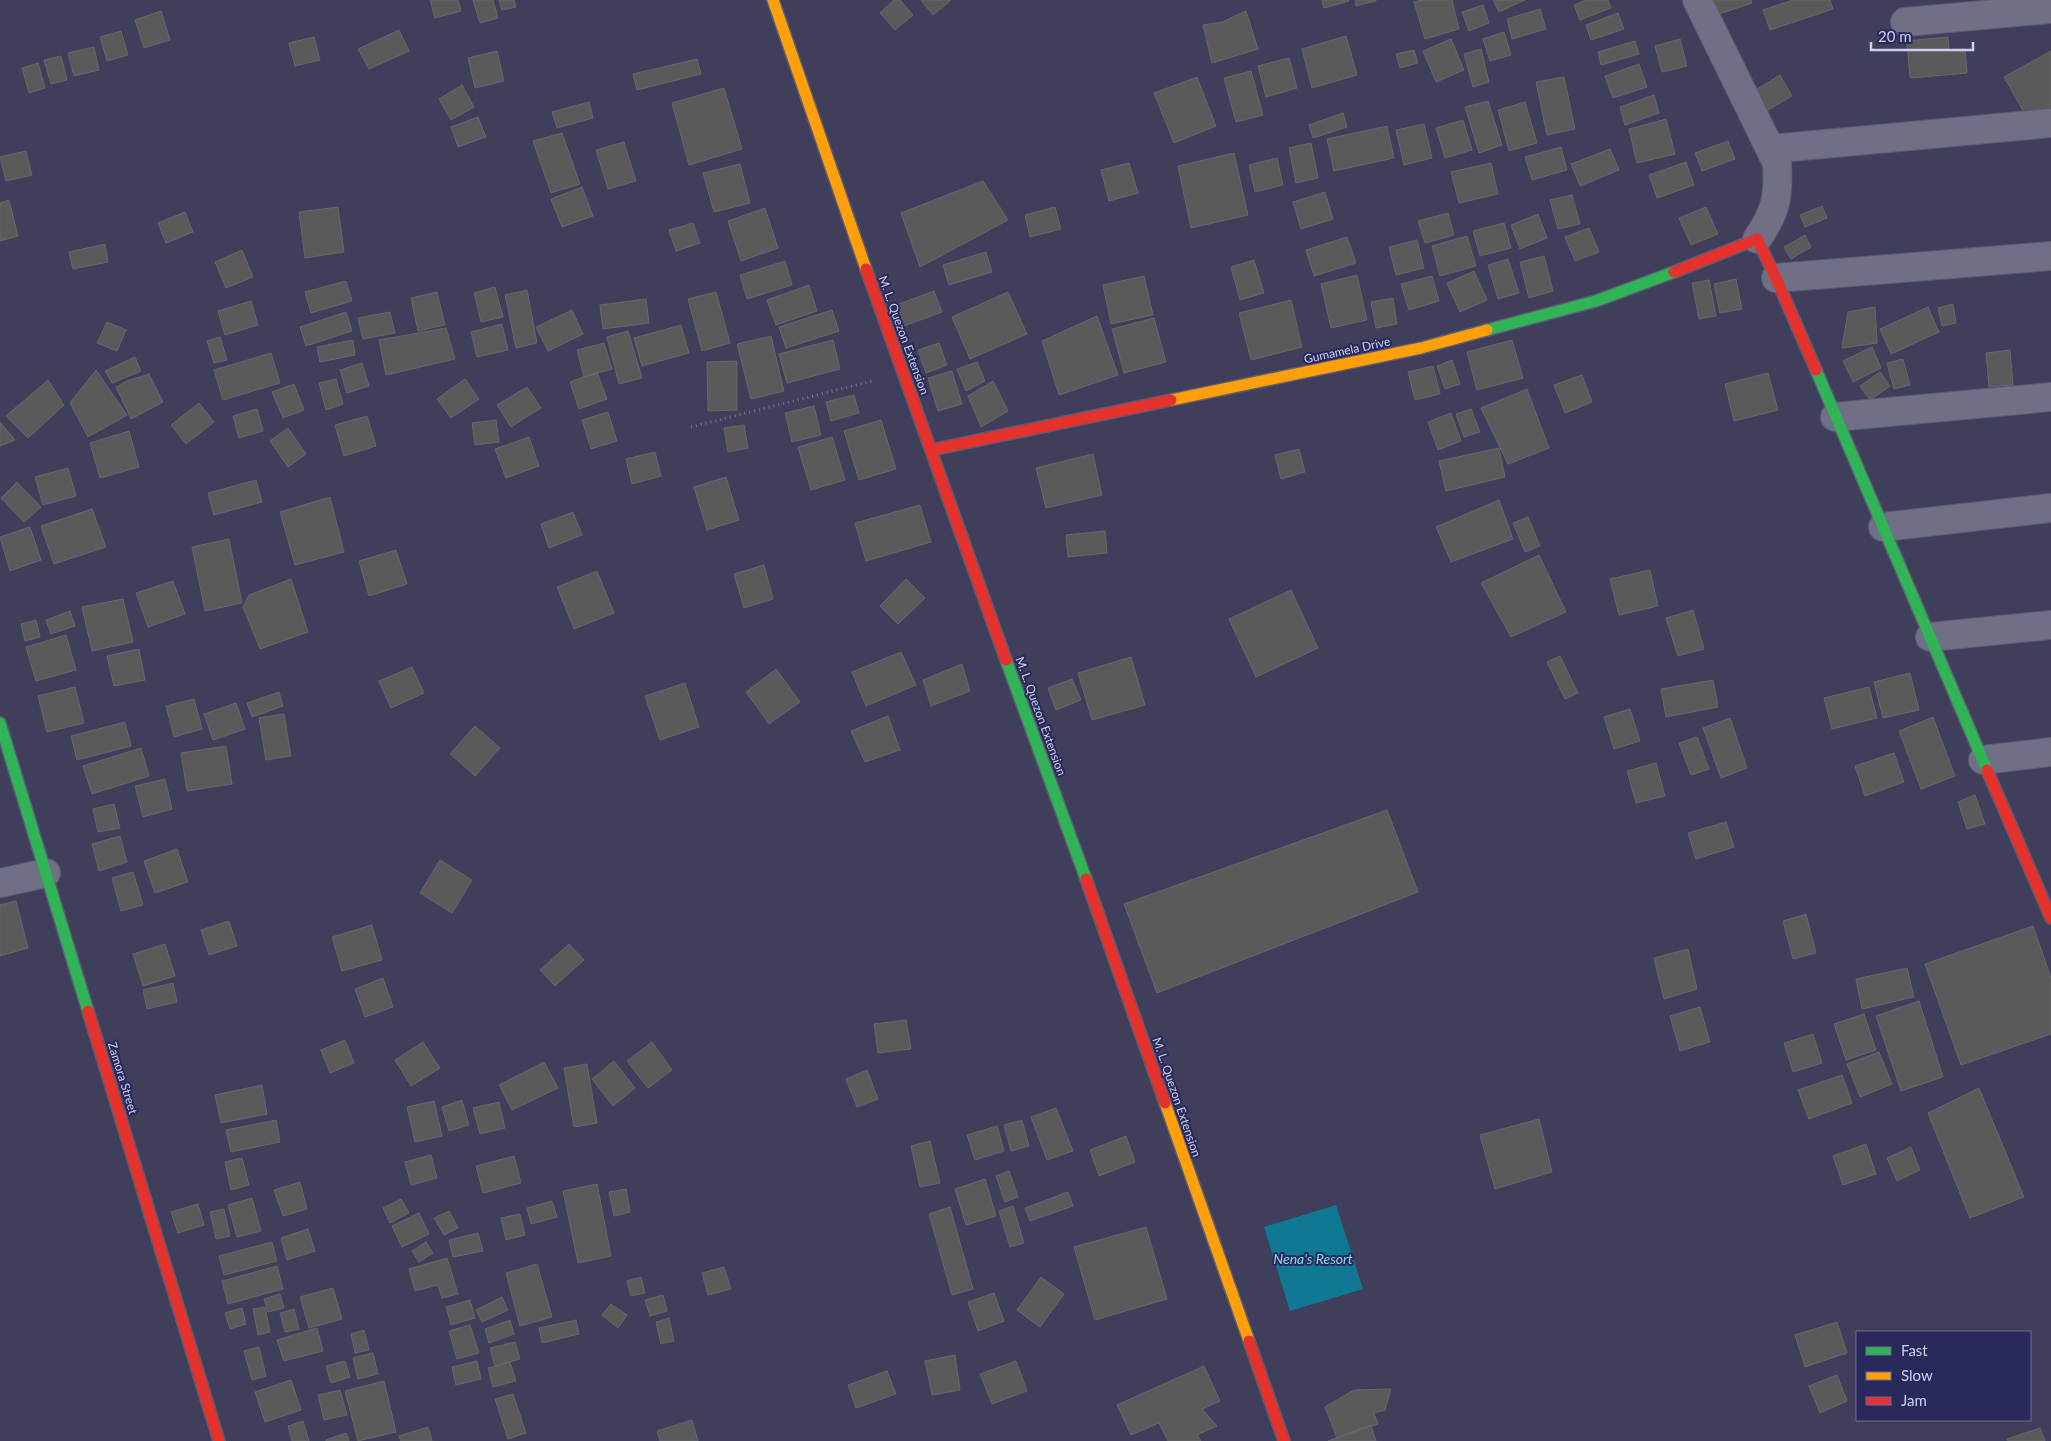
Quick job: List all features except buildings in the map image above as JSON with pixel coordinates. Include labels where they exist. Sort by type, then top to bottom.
[{"type":"street","name":"M. L. Quezon Extension","points":[[773,0],[902,373],[1083,873],[1284,1441]]},
{"type":"street","points":[[1697,0],[1777,163],[1778,190],[1770,221],[1757,239],[1776,278],[1983,760],[2048,906]]},
{"type":"street","points":[[1906,22],[2051,10]]},
{"type":"street","points":[[1770,149],[2051,123]]},
{"type":"street","name":"Gumamela Drive","points":[[931,450],[1421,348],[1596,301],[1757,239]]},
{"type":"street","points":[[1776,278],[2051,256]]},
{"type":"street","points":[[1835,417],[2051,397]]},
{"type":"street","points":[[1883,527],[2051,508]]},
{"type":"street","points":[[1930,637],[2051,625]]},
{"type":"street","name":"Zamora Street","points":[[0,723],[219,1441]]},
{"type":"street","points":[[1983,760],[2051,752]]},
{"type":"street","points":[[0,883],[46,873]]},
{"type":"path","points":[[691,427],[902,373]]},
{"type":"water","name":"Nena's Resort","points":[[1336,1205],[1363,1289],[1290,1311],[1264,1227]]},
{"type":"traffic: fast","points":[[1487,330],[1596,301],[1674,272]]},
{"type":"traffic: fast","points":[[1816,370],[1987,770]]},
{"type":"traffic: fast","points":[[1006,660],[1086,879]]},
{"type":"traffic: fast","points":[[0,723],[88,1011]]},
{"type":"traffic: slow","points":[[773,0],[866,269]]},
{"type":"traffic: slow","points":[[1171,400],[1421,348],[1487,330]]},
{"type":"traffic: slow","points":[[1165,1103],[1249,1341]]},
{"type":"traffic: jam","points":[[1674,272],[1757,239],[1816,370]]},
{"type":"traffic: jam","points":[[866,269],[1006,660]]},
{"type":"traffic: jam","points":[[931,450],[1171,400]]},
{"type":"traffic: jam","points":[[1987,770],[2051,918]]},
{"type":"traffic: jam","points":[[1086,879],[1165,1103]]},
{"type":"traffic: jam","points":[[88,1011],[219,1441]]},
{"type":"traffic: jam","points":[[1249,1341],[1284,1441]]}]
